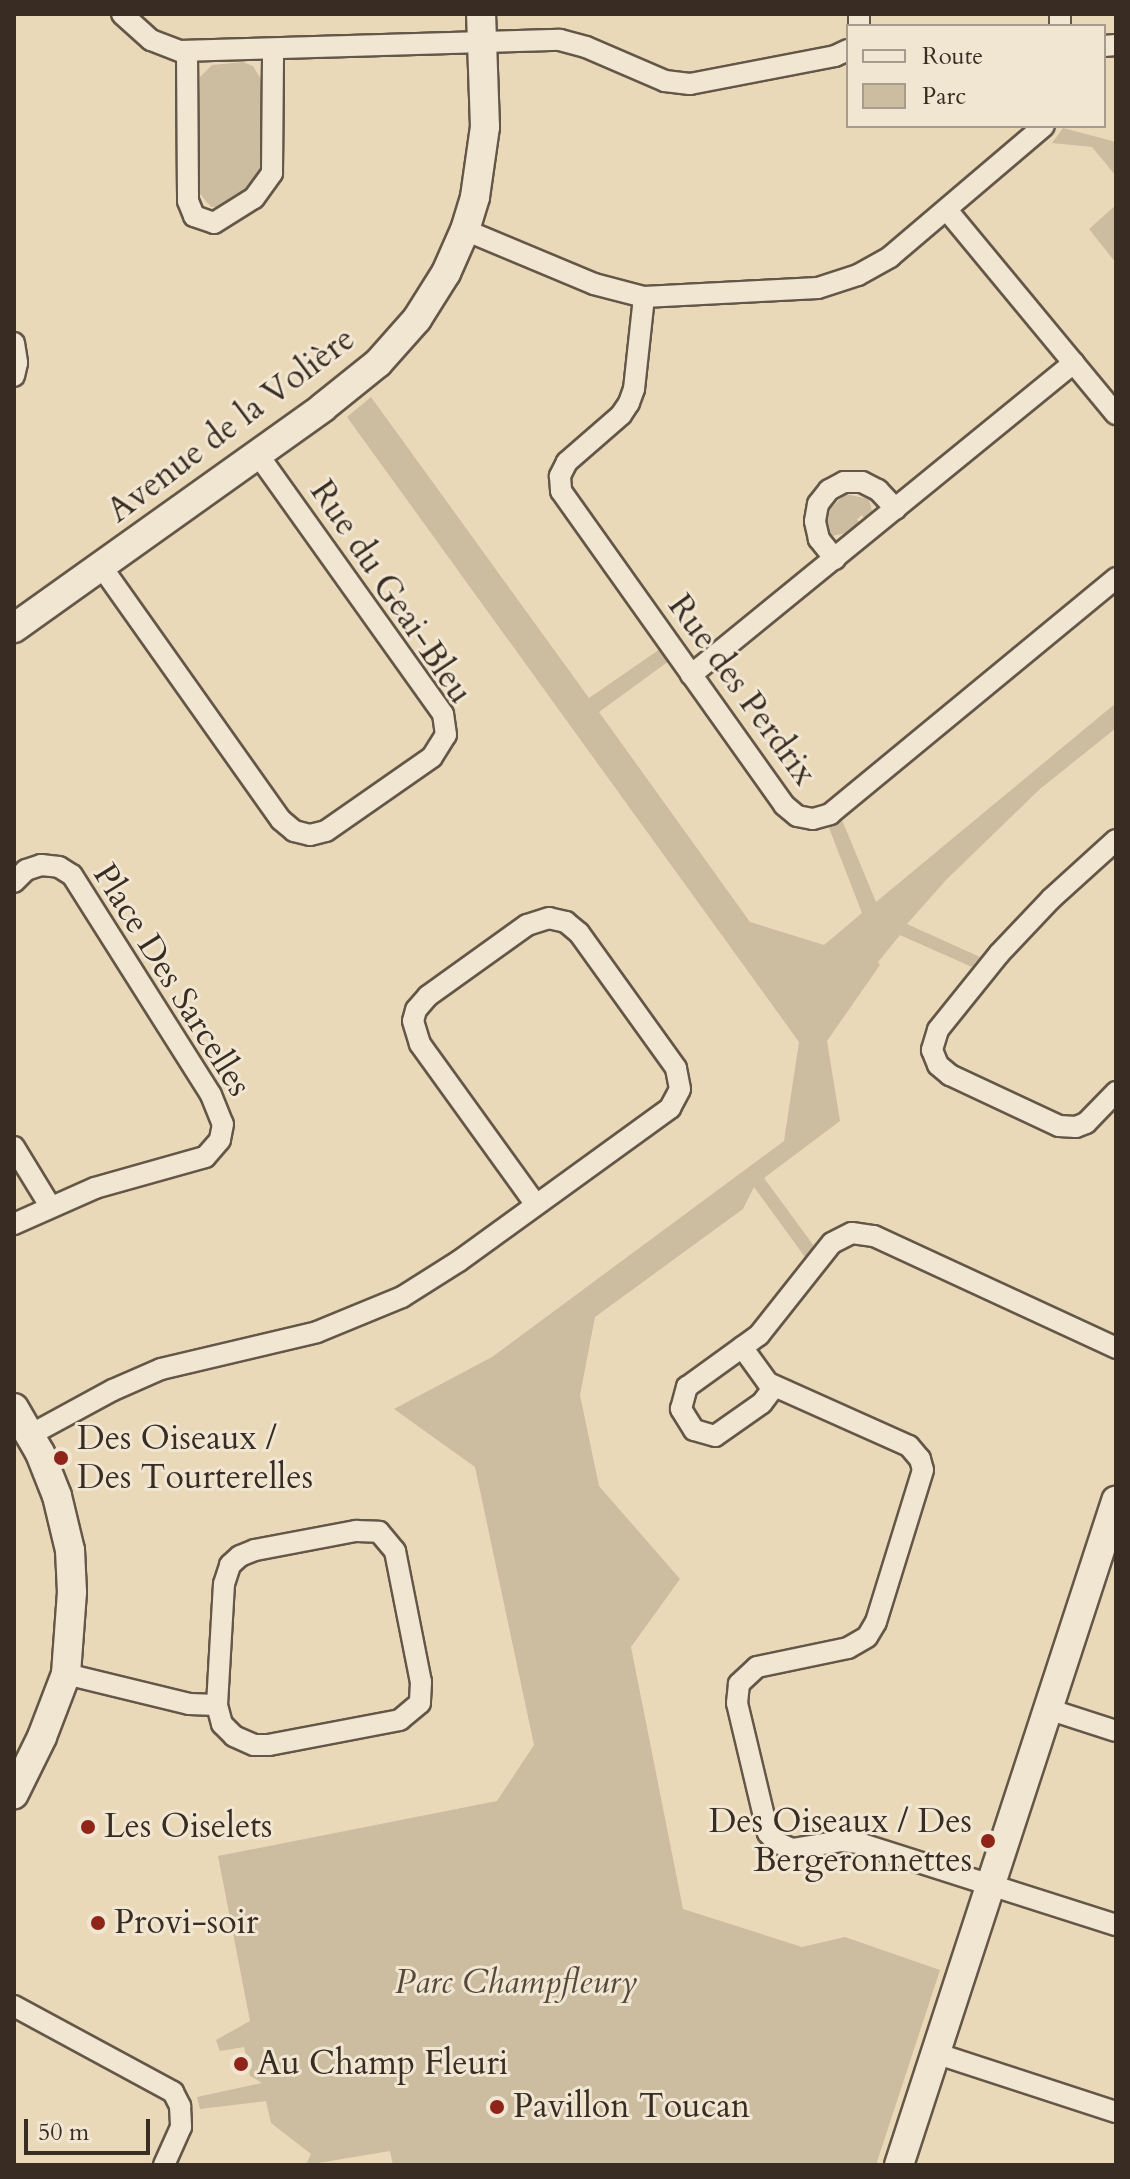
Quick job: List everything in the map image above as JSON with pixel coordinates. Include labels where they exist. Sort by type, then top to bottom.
[{"type":"street","points":[[122,14],[151,40],[187,52],[568,42],[665,81],[690,84],[835,56],[846,51]]},
{"type":"street","name":"Avenue de la Volière","points":[[14,628],[350,387],[397,344],[438,288],[465,230],[484,141],[481,14]]},
{"type":"street","points":[[187,52],[188,201],[194,216],[214,223],[254,198],[272,173],[273,49]]},
{"type":"street","points":[[465,230],[594,284],[644,297],[795,291],[827,286],[883,261],[1042,128]]},
{"type":"street","points":[[947,210],[1116,414]]},
{"type":"street","name":"Rue des Perdrix","points":[[644,297],[634,389],[629,403],[621,415],[567,462],[560,486],[566,500],[784,805],[797,816],[819,818],[837,809],[1116,578]]},
{"type":"street","points":[[14,343],[17,363],[14,376]]},
{"type":"street","points":[[691,675],[1074,363]]},
{"type":"street","name":"Rue du Geai-Bleu","points":[[101,566],[281,820],[294,831],[310,835],[326,831],[432,757],[445,740],[443,714],[258,455]]},
{"type":"street","points":[[835,559],[819,539],[815,521],[818,504],[829,490],[844,482],[862,482],[878,490],[896,509]]},
{"type":"street","points":[[1116,840],[1051,899],[999,954],[938,1030],[932,1050],[938,1065],[950,1075],[1059,1126],[1086,1123],[1116,1092]]},
{"type":"street","name":"Place Des Sarcelles","points":[[14,882],[26,870],[41,865],[59,867],[72,875],[218,1108],[223,1124],[220,1140],[205,1157],[116,1181],[50,1206],[14,1224]]},
{"type":"street","points":[[30,1435],[121,1386],[161,1369],[299,1337],[368,1313],[439,1275],[666,1112],[676,1099],[680,1084],[673,1064],[579,933],[566,922],[549,918],[527,925],[428,996],[416,1010],[413,1021],[420,1044],[536,1205]]},
{"type":"street","points":[[14,1147],[50,1206]]},
{"type":"street","points":[[774,1387],[762,1403],[719,1434],[701,1435],[691,1426],[681,1409],[684,1391],[767,1326],[832,1243],[857,1232],[874,1236],[1116,1348]]},
{"type":"street","points":[[742,1347],[762,1377],[774,1387],[909,1446],[917,1454],[923,1470],[876,1622],[867,1637],[848,1648],[757,1667],[739,1684],[737,1703],[765,1827],[776,1842],[786,1847],[798,1849],[853,1841],[1116,1925]]},
{"type":"street","points":[[14,1408],[30,1435],[57,1496],[70,1550],[72,1610],[66,1674],[42,1737],[14,1794]]},
{"type":"street","points":[[899,2165],[1113,1517]]},
{"type":"street","points":[[356,1531],[376,1531],[389,1539],[397,1558],[421,1682],[422,1697],[412,1713],[386,1723],[261,1746],[240,1739],[226,1729],[217,1705],[224,1584],[235,1559],[255,1550],[356,1531]]},
{"type":"street","points":[[66,1674],[189,1704],[217,1705]]},
{"type":"street","points":[[1048,1709],[1116,1731]]},
{"type":"street","points":[[14,2006],[173,2092],[180,2106],[181,2127],[164,2165]]},
{"type":"street","points":[[935,2053],[1116,2112]]},
{"type":"green space","points":[[243,62],[253,66],[262,81],[261,169],[243,192],[221,207],[211,207],[200,194],[200,77],[212,65]]},
{"type":"green space","points":[[1063,128],[1116,142],[1116,176],[1092,147],[1052,143]]},
{"type":"green space","points":[[1116,205],[1116,263],[1089,229]]},
{"type":"green space","name":"Parc Champfleury","points":[[371,397],[589,698],[660,649],[669,661],[599,712],[750,922],[824,945],[862,913],[829,828],[842,820],[876,902],[1116,703],[1116,728],[1040,789],[947,879],[907,924],[980,957],[972,967],[900,935],[878,962],[880,965],[827,1041],[840,1121],[764,1178],[814,1246],[805,1257],[754,1187],[743,1209],[595,1317],[580,1395],[599,1486],[680,1579],[631,1647],[683,1909],[802,1947],[845,1937],[940,1970],[876,2165],[393,2165],[390,2151],[306,2165],[311,2154],[271,2123],[266,2101],[200,2109],[197,2097],[262,2083],[250,2076],[244,2047],[220,2051],[216,2040],[250,2021],[218,1856],[497,1801],[534,1745],[475,1467],[394,1409],[492,1357],[784,1141],[799,1042],[347,417]]},
{"type":"green space","points":[[845,494],[869,499],[872,511],[865,520],[862,515],[857,519],[860,524],[851,532],[832,536],[826,527],[827,512]]},
{"type":"place","name":"Des Oiseaux / Des Tourterelles","points":[[61,1458]]},
{"type":"place","name":"Les Oiselets","points":[[88,1827]]},
{"type":"place","name":"Des Oiseaux / Des Bergeronnettes","points":[[988,1841]]},
{"type":"place","name":"Provi-soir","points":[[98,1923]]},
{"type":"place","name":"Au Champ Fleuri","points":[[241,2064]]},
{"type":"place","name":"Pavillon Toucan","points":[[497,2107]]}]
